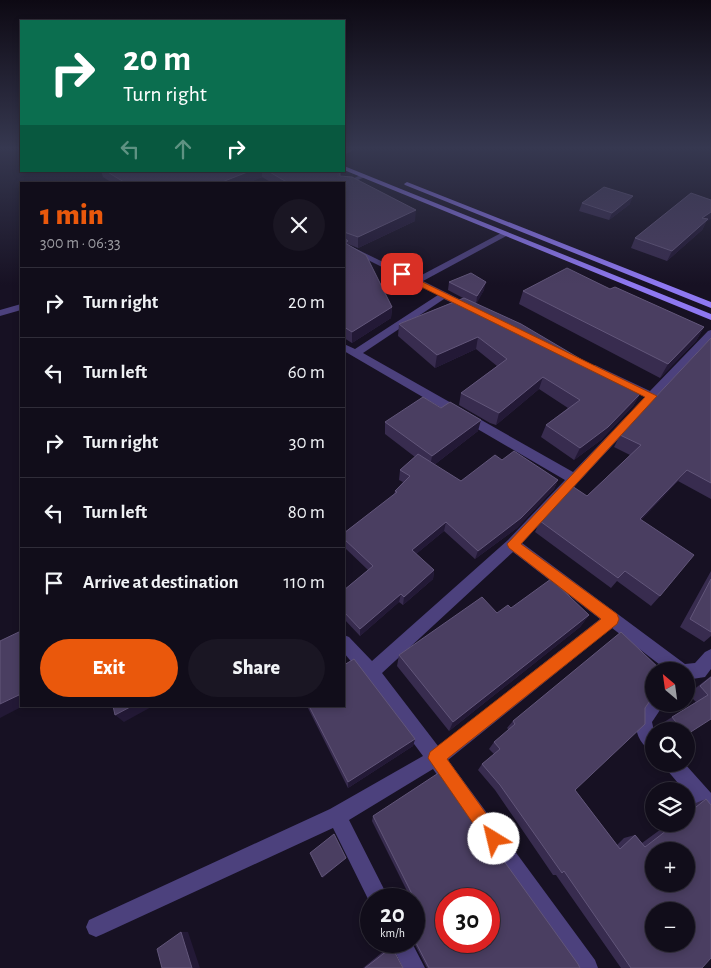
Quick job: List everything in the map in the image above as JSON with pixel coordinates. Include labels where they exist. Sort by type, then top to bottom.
[{"type":"main road","points":[[408,194],[711,317]]},
{"type":"main road","points":[[432,194],[711,305]]},
{"type":"street","points":[[416,282],[506,234]]},
{"type":"street","points":[[345,246],[478,312]]},
{"type":"street","points":[[355,354],[444,295]]},
{"type":"street","points":[[0,313],[20,307]]},
{"type":"street","points":[[371,672],[513,544],[711,333]]},
{"type":"street","points":[[345,348],[574,479]]},
{"type":"street","points":[[582,363],[652,396]]},
{"type":"street","points":[[513,544],[668,662]]},
{"type":"street","points":[[96,927],[337,816],[436,758],[612,619]]},
{"type":"street","points":[[345,643],[371,672],[436,758],[586,968]]},
{"type":"street","points":[[695,672],[699,672],[711,657]]},
{"type":"street","points":[[645,728],[643,720],[650,712]]},
{"type":"street","points":[[680,772],[711,807]]},
{"type":"street","points":[[337,816],[373,888]]},
{"type":"street","points":[[406,953],[414,968]]},
{"type":"building","points":[[345,194],[385,194],[416,210],[358,237],[345,232]]},
{"type":"building","points":[[594,194],[627,194],[633,196],[612,213],[582,203]]},
{"type":"building","points":[[690,194],[711,200],[711,212],[702,218],[708,219],[672,251],[635,238]]},
{"type":"building","points":[[345,243],[366,255],[392,307],[352,332],[345,328]]},
{"type":"building","points":[[567,268],[610,289],[615,287],[704,327],[668,364],[523,291]]},
{"type":"building","points":[[471,273],[486,282],[477,296],[449,282]]},
{"type":"building","points":[[464,298],[521,324],[640,394],[608,427],[580,448],[546,425],[580,400],[543,377],[499,413],[461,393],[507,359],[478,337],[437,355],[399,324]]},
{"type":"building","points":[[711,338],[711,483],[687,470],[640,519],[694,555],[660,596],[625,571],[618,578],[540,521],[572,486],[587,496],[641,445],[620,435]]},
{"type":"building","points":[[423,397],[441,408],[450,402],[481,420],[432,456],[385,422]]},
{"type":"building","points":[[514,451],[558,480],[521,518],[478,551],[446,522],[412,550],[434,570],[404,597],[401,594],[360,629],[345,613],[345,589],[373,566],[345,540],[345,532],[397,492],[395,491],[410,476],[400,470],[418,454],[461,481],[495,455],[502,460]]},
{"type":"building","points":[[551,579],[589,615],[453,722],[399,655],[482,597],[497,613],[508,605],[511,608]]},
{"type":"building","points":[[711,579],[711,632],[690,619]]},
{"type":"building","points":[[20,631],[20,694],[0,704],[0,641]]},
{"type":"building","points":[[621,632],[653,662],[645,662],[645,724],[575,790],[620,849],[635,835],[645,847],[645,892],[695,892],[695,842],[652,842],[665,832],[695,832],[695,808],[706,799],[711,805],[711,958],[702,968],[631,968],[564,871],[562,873],[500,785],[482,764],[500,749],[494,742],[515,724],[513,721]]},
{"type":"building","points":[[354,659],[415,739],[348,782],[310,707],[345,707],[345,664]]},
{"type":"building","points":[[711,677],[711,719],[695,729],[695,722],[676,722],[672,717],[680,712],[695,712],[695,703],[708,695],[700,686]]},
{"type":"building","points":[[113,707],[130,707],[115,715]]},
{"type":"building","points":[[440,772],[580,968],[429,968],[421,953],[425,953],[425,888],[409,888],[373,816]]},
{"type":"building","points":[[334,834],[346,858],[322,877],[310,853]]},
{"type":"building","points":[[181,932],[192,968],[162,968],[157,949]]},
{"type":"building","points":[[384,953],[395,953],[403,968],[365,968]]},
{"type":"route","points":[[402,274],[652,396],[513,544],[612,619],[436,758],[494,839]]}]
